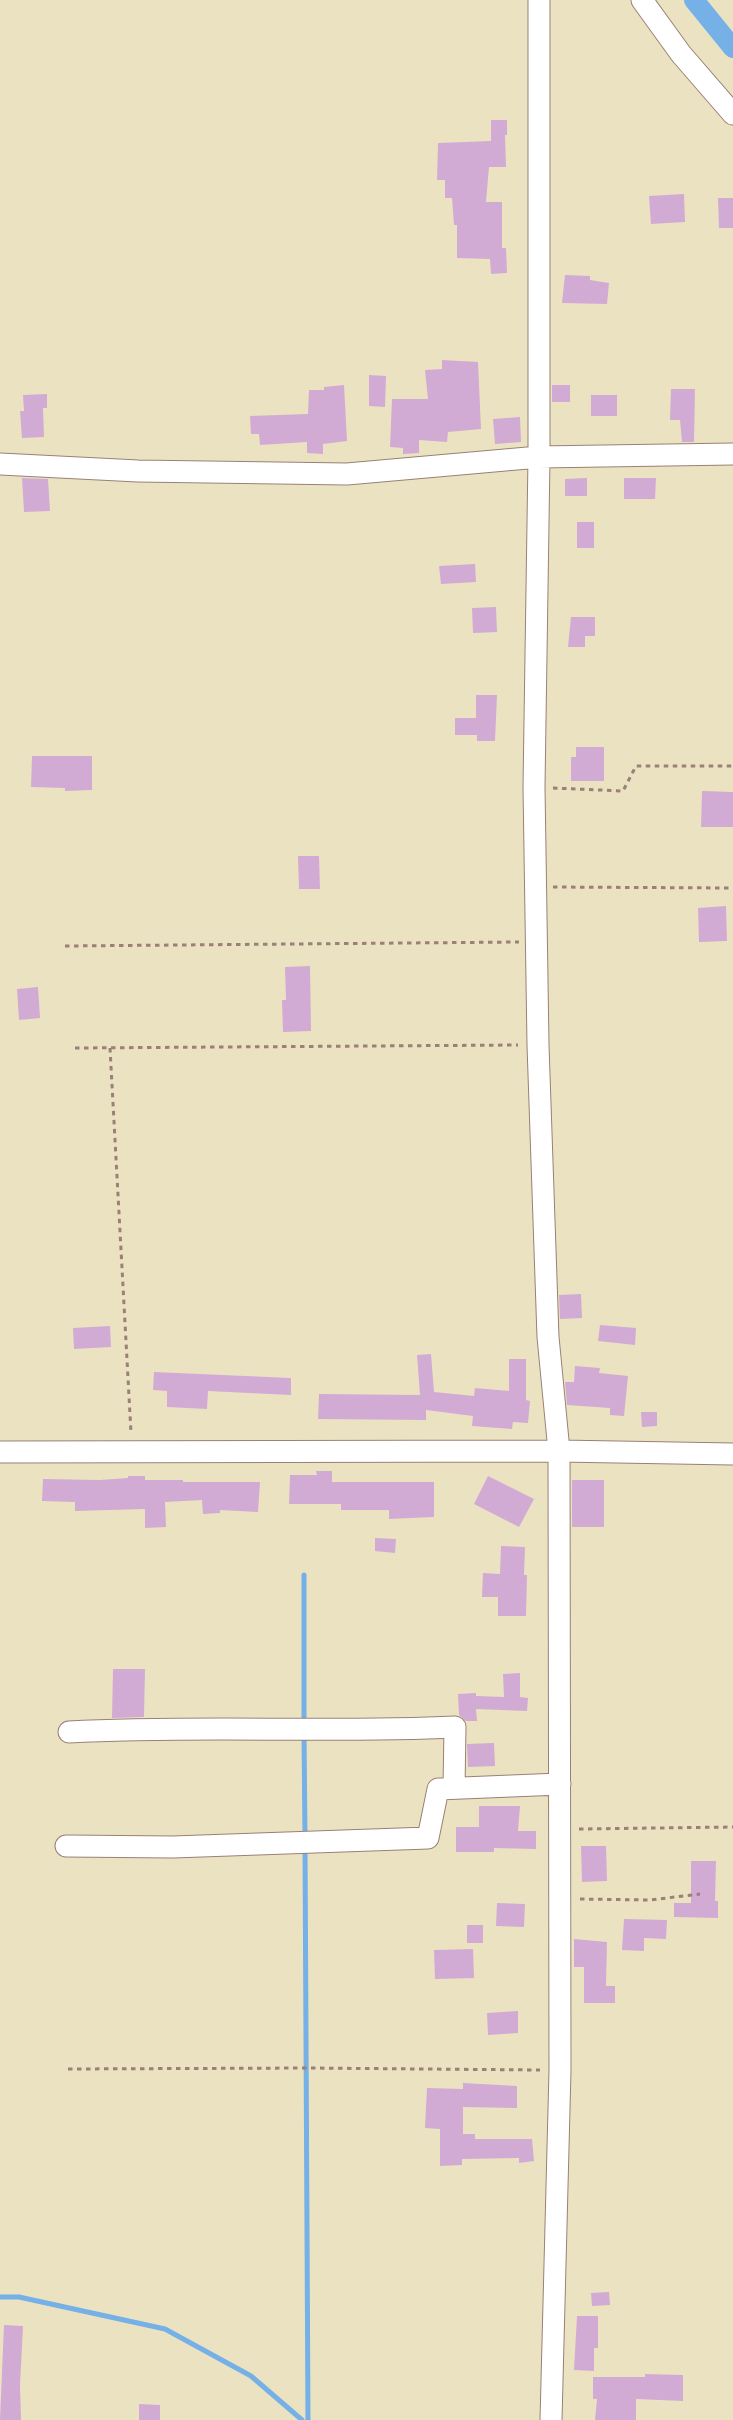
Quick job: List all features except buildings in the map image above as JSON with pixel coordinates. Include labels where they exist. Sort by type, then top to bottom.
[{"type":"street","points":[[539,0],[539,457],[534,787],[536,942],[548,1337],[560,1451],[560,2070],[551,2420]]},
{"type":"street","points":[[642,0],[681,54],[733,114]]},
{"type":"street","points":[[0,464],[138,471],[347,474],[539,457],[733,454]]},
{"type":"street","points":[[0,1452],[560,1451],[733,1454]]},
{"type":"street","points":[[69,1732],[393,1730],[455,1727],[454,1788]]},
{"type":"street","points":[[66,1846],[173,1847],[428,1838],[438,1789],[560,1784]]},
{"type":"path","points":[[534,787],[623,791],[636,766],[733,766]]},
{"type":"path","points":[[537,887],[733,888]]},
{"type":"path","points":[[65,946],[536,942]]},
{"type":"path","points":[[75,1048],[538,1045]]},
{"type":"path","points":[[110,1048],[132,1452]]},
{"type":"path","points":[[561,1829],[733,1827]]},
{"type":"path","points":[[561,1899],[650,1900],[700,1894]]},
{"type":"path","points":[[68,2069],[560,2070]]},
{"type":"waterway","points":[[694,0],[733,48]]},
{"type":"waterway","points":[[304,1575],[304,1726]]},
{"type":"waterway","points":[[304,1735],[305,1837]]},
{"type":"waterway","points":[[305,1846],[308,2420]]},
{"type":"waterway","points":[[0,2297],[19,2297],[165,2329],[251,2376],[302,2420]]}]
